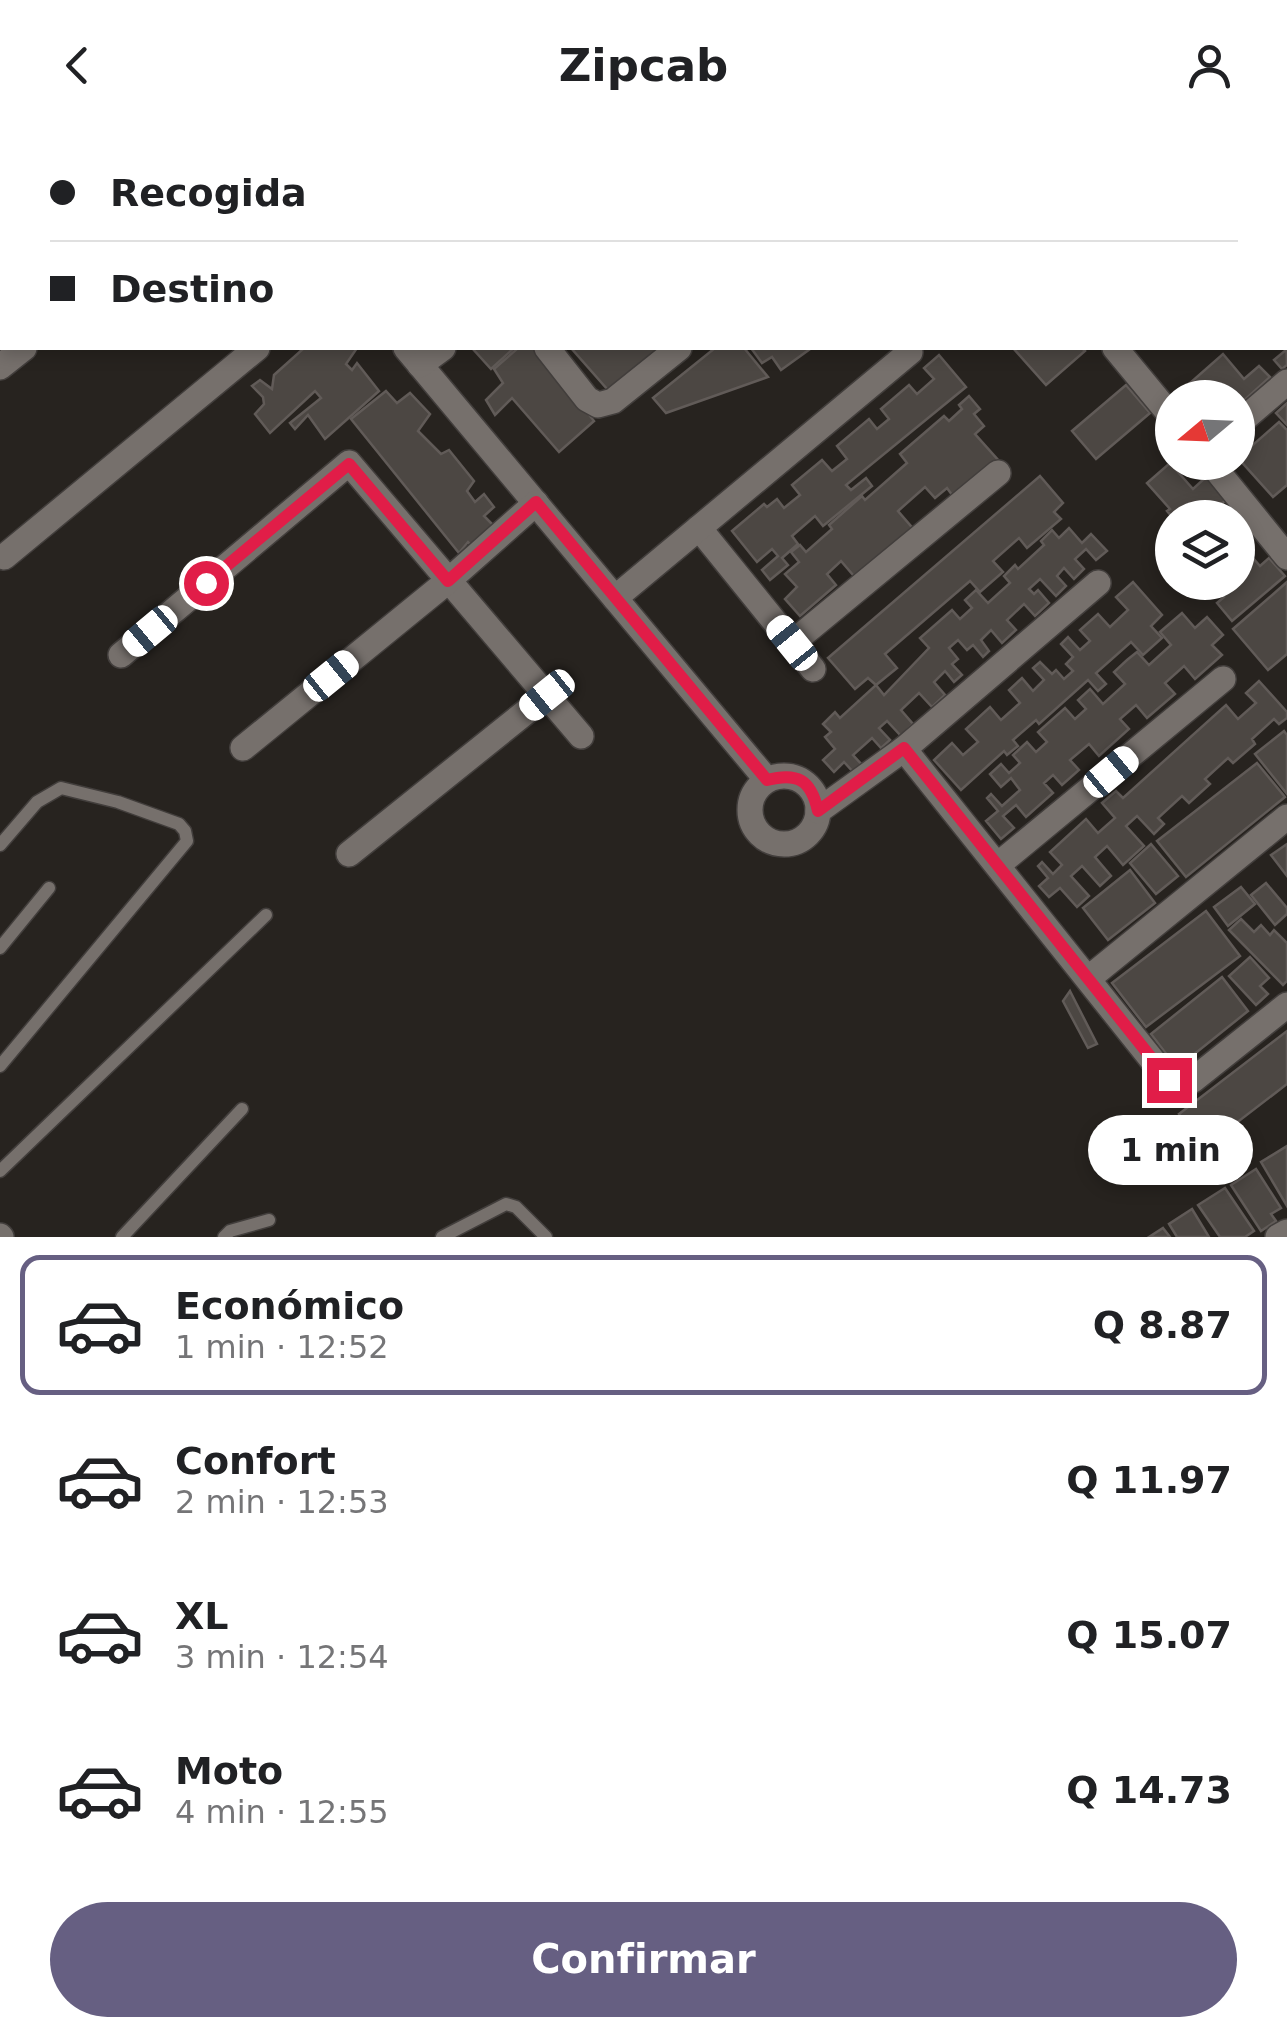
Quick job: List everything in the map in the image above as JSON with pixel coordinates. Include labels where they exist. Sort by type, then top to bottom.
[{"type":"street","points":[[0,367],[21,350]]},
{"type":"street","points":[[4,557],[252,350]]},
{"type":"street","points":[[550,350],[587,399],[598,405],[613,401],[677,350]]},
{"type":"street","points":[[1118,350],[1155,396]]},
{"type":"street","points":[[615,598],[910,352]]},
{"type":"street","points":[[413,356],[767,780]]},
{"type":"street","points":[[1255,409],[1287,382]]},
{"type":"street","points":[[121,655],[349,464],[581,736]]},
{"type":"street","points":[[792,643],[998,472]]},
{"type":"street","points":[[1225,480],[1287,557]]},
{"type":"street","points":[[243,748],[448,581],[536,502]]},
{"type":"street","points":[[700,528],[813,668]]},
{"type":"street","points":[[818,811],[904,748],[1098,583]]},
{"type":"street","points":[[999,864],[1222,679]]},
{"type":"street","points":[[349,854],[547,695]]},
{"type":"street","points":[[904,748],[1169,1080],[1180,1086],[1193,1080],[1287,1006]]},
{"type":"street","points":[[784,776],[802,780],[814,793],[818,811],[816,823],[798,842],[785,844],[772,842],[753,825],[750,813],[757,788],[767,780],[784,776]]},
{"type":"street","points":[[1090,978],[1287,817]]},
{"type":"street","points":[[1278,1237],[1287,1232]]},
{"type":"lane","points":[[0,845],[36,802],[61,788],[118,802],[179,824],[187,840],[0,1066]]},
{"type":"lane","points":[[0,948],[49,888]]},
{"type":"lane","points":[[0,1171],[266,915]]},
{"type":"lane","points":[[122,1237],[242,1109]]},
{"type":"lane","points":[[442,1237],[506,1204],[516,1206],[546,1237]]},
{"type":"lane","points":[[224,1237],[230,1231],[268,1220]]},
{"type":"building","points":[[302,350],[356,350],[346,364],[352,370],[357,363],[379,391],[325,439],[308,415],[295,429],[290,423],[321,398],[315,391],[270,433],[255,414],[264,404],[263,397],[252,386],[260,380],[272,389],[274,375]]},
{"type":"building","points":[[474,350],[512,350],[491,369]]},
{"type":"building","points":[[516,350],[539,350],[594,421],[559,452],[512,398],[495,415],[486,400],[503,383],[494,369]]},
{"type":"building","points":[[573,350],[670,350],[615,398]]},
{"type":"building","points":[[713,350],[746,350],[768,377],[666,413],[653,398]]},
{"type":"building","points":[[752,350],[809,350],[781,370],[772,357],[762,363]]},
{"type":"building","points":[[1015,350],[1085,351],[1046,385]]},
{"type":"building","points":[[1286,350],[1287,365],[1282,369],[1274,360]]},
{"type":"building","points":[[1223,354],[1244,379],[1259,366],[1270,377],[1255,391],[1255,380],[1193,380]]},
{"type":"building","points":[[939,355],[966,387],[846,485],[851,490],[866,478],[872,486],[823,526],[815,516],[792,536],[798,544],[782,558],[788,565],[770,580],[762,570],[778,556],[772,549],[757,562],[732,531],[764,504],[767,507],[777,499],[784,508],[800,495],[792,485],[822,460],[832,471],[847,459],[837,446],[869,419],[877,429],[889,419],[881,409],[909,385],[917,394],[934,379],[924,368]]},
{"type":"building","points":[[1126,385],[1150,413],[1096,459],[1072,431]]},
{"type":"building","points":[[386,391],[397,403],[410,393],[430,414],[418,431],[441,454],[449,450],[474,481],[467,491],[475,502],[484,494],[494,507],[484,516],[498,530],[477,551],[468,542],[459,553],[351,419]]},
{"type":"building","points":[[969,396],[980,409],[974,414],[984,426],[975,434],[999,461],[955,499],[947,488],[935,498],[925,487],[898,511],[916,532],[859,582],[841,561],[827,574],[836,585],[800,616],[785,599],[797,587],[785,574],[799,562],[791,552],[800,545],[806,552],[832,529],[829,525],[907,463],[900,454],[944,416],[949,421]]},
{"type":"building","points":[[1287,403],[1287,425],[1276,413]]},
{"type":"building","points":[[1279,422],[1287,430],[1287,485],[1273,497],[1255,477],[1255,443]]},
{"type":"building","points":[[1040,476],[1063,503],[1054,512],[1061,519],[1027,548],[1019,538],[993,561],[1003,572],[980,592],[970,581],[885,654],[897,668],[876,685],[868,678],[855,689],[828,658]]},
{"type":"building","points":[[1155,476],[1155,480],[1185,480],[1193,489],[1209,480],[1226,500],[1162,500],[1147,483]]},
{"type":"building","points":[[1069,528],[1082,543],[1091,534],[1107,551],[1096,560],[1086,549],[1075,559],[1084,569],[1074,579],[1064,568],[1057,576],[1066,586],[1056,596],[1040,579],[1029,589],[1034,594],[1038,590],[1049,603],[1035,616],[1024,604],[1007,620],[1016,630],[1002,643],[991,630],[981,640],[989,651],[983,657],[973,645],[967,650],[958,640],[949,648],[958,659],[952,664],[962,675],[954,682],[945,671],[934,682],[945,695],[932,707],[919,693],[901,710],[913,724],[901,736],[887,721],[879,728],[890,740],[881,748],[872,738],[853,755],[864,767],[855,774],[844,762],[834,772],[823,760],[835,749],[825,737],[831,732],[823,724],[835,712],[840,718],[876,685],[884,695],[929,648],[920,638],[952,610],[960,619],[972,608],[965,600],[976,590],[988,603],[1010,583],[1004,576],[1015,565],[1018,569],[1044,545],[1041,541],[1052,530],[1059,538]]},
{"type":"building","points":[[1269,558],[1285,576],[1232,621],[1217,603],[1255,600],[1255,560],[1260,566]]},
{"type":"building","points":[[1133,582],[1162,615],[1151,626],[1162,638],[1143,655],[1131,642],[1096,673],[1106,684],[1098,691],[1088,680],[1039,724],[1036,720],[1013,740],[1018,746],[1007,755],[1004,751],[961,790],[934,760],[952,743],[963,755],[978,742],[966,729],[990,707],[1001,720],[1020,703],[1009,690],[1022,678],[1033,691],[1044,680],[1033,668],[1040,662],[1064,679],[1073,671],[1066,664],[1073,657],[1061,644],[1068,637],[1080,650],[1090,641],[1080,630],[1098,614],[1110,627],[1128,610],[1116,597]]},
{"type":"building","points":[[1287,582],[1287,654],[1268,670],[1233,629]]},
{"type":"building","points":[[1182,613],[1195,628],[1207,617],[1223,635],[1212,645],[1222,655],[1195,679],[1184,666],[1165,683],[1175,694],[1147,718],[1136,705],[1120,719],[1129,729],[1099,756],[1089,744],[1070,760],[1079,770],[1062,785],[1053,775],[1044,783],[1053,793],[1026,817],[1016,805],[1003,816],[1014,828],[1001,839],[986,821],[998,811],[987,798],[991,794],[1002,806],[1020,790],[1011,778],[1001,787],[990,774],[1001,764],[1009,773],[1020,763],[1013,755],[1027,742],[1036,752],[1047,742],[1038,732],[1065,708],[1075,719],[1086,709],[1078,700],[1090,689],[1103,704],[1125,684],[1114,672],[1127,660],[1137,652],[1149,665],[1171,645],[1160,632]]},
{"type":"building","points":[[1259,681],[1287,712],[1287,718],[1279,724],[1274,719],[1252,739],[1255,744],[1233,763],[1228,758],[1205,779],[1210,784],[1189,803],[1182,796],[1158,818],[1164,824],[1154,834],[1137,816],[1126,826],[1144,846],[1123,865],[1107,846],[1095,857],[1111,876],[1100,886],[1082,866],[1071,876],[1089,896],[1077,907],[1060,888],[1049,897],[1039,886],[1048,878],[1038,866],[1042,862],[1053,874],[1062,865],[1050,852],[1086,819],[1098,833],[1115,818],[1102,803],[1116,791],[1123,798],[1226,705],[1238,719],[1256,703],[1246,693]]},
{"type":"building","points":[[1284,731],[1287,735],[1287,794],[1255,754]]},
{"type":"building","points":[[1257,763],[1285,797],[1186,877],[1157,841]]},
{"type":"building","points":[[1151,844],[1178,876],[1156,894],[1130,863]]},
{"type":"building","points":[[1287,844],[1287,876],[1271,855]]},
{"type":"building","points":[[1130,870],[1155,903],[1108,940],[1083,908]]},
{"type":"building","points":[[1266,883],[1287,908],[1287,914],[1275,925],[1251,895]]},
{"type":"building","points":[[1241,887],[1255,904],[1228,926],[1214,907]]},
{"type":"building","points":[[1206,911],[1240,956],[1146,1027],[1112,983]]},
{"type":"building","points":[[1241,919],[1254,932],[1261,925],[1270,935],[1274,930],[1287,943],[1287,981],[1283,985],[1229,930]]},
{"type":"building","points":[[1250,957],[1269,978],[1260,986],[1268,994],[1256,1005],[1229,976]]},
{"type":"building","points":[[1222,977],[1248,1011],[1177,1068],[1151,1034]]},
{"type":"building","points":[[1070,991],[1097,1044],[1088,1048],[1063,1001]]},
{"type":"building","points":[[1287,1031],[1287,1084],[1205,1147],[1179,1114]]},
{"type":"building","points":[[1287,1146],[1287,1206],[1261,1162]]},
{"type":"building","points":[[1256,1169],[1281,1208],[1271,1214],[1276,1221],[1261,1231],[1231,1185]]},
{"type":"building","points":[[1225,1188],[1254,1231],[1245,1237],[1220,1237],[1198,1205]]},
{"type":"building","points":[[1192,1209],[1209,1237],[1177,1237],[1169,1224]]},
{"type":"building","points":[[1163,1228],[1170,1237],[1149,1237]]},
{"type":"route","points":[[206,583],[349,464],[448,581],[536,502],[767,780],[784,776],[802,780],[814,793],[818,811],[904,748],[1169,1080]]}]
